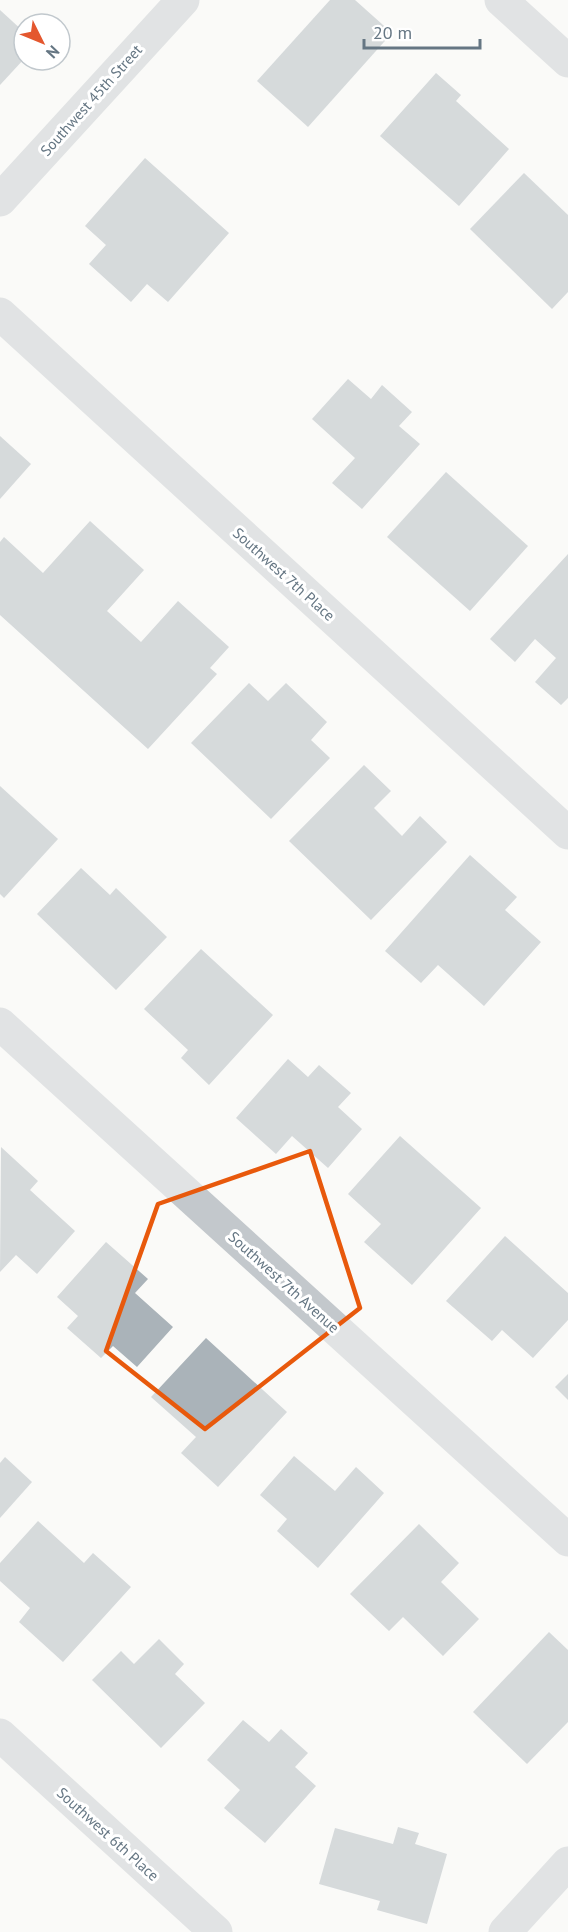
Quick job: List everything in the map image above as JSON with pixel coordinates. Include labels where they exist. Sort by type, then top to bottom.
[{"type":"street","name":"Southwest 45th Street","points":[[0,200],[183,0]]},
{"type":"street","points":[[501,0],[568,61]]},
{"type":"street","name":"Southwest 7th Place","points":[[0,314],[568,833]]},
{"type":"street","name":"Southwest 7th Avenue","points":[[0,1024],[568,1540]]},
{"type":"street","name":"Southwest 6th Place","points":[[0,1735],[216,1932]]},
{"type":"street","points":[[505,1932],[568,1863]]},
{"type":"highlighted area","points":[[310,1151],[360,1308],[205,1429],[106,1351],[158,1204]]},
{"type":"building","points":[[330,0],[355,0],[392,33],[308,127],[257,81]]},
{"type":"building","points":[[0,10],[12,21],[12,72],[0,85]]},
{"type":"building","points":[[436,73],[461,95],[456,101],[509,149],[459,206],[380,136]]},
{"type":"building","points":[[145,158],[229,233],[168,302],[147,284],[131,302],[89,264],[106,245],[85,226]]},
{"type":"building","points":[[524,173],[568,215],[568,292],[552,309],[470,229]]},
{"type":"building","points":[[348,379],[371,399],[382,385],[412,412],[399,426],[420,444],[362,509],[332,483],[355,458],[312,419]]},
{"type":"building","points":[[0,436],[31,464],[0,499]]},
{"type":"building","points":[[446,472],[528,546],[470,611],[387,537]]},
{"type":"building","points":[[90,521],[144,570],[107,611],[141,642],[178,601],[229,647],[210,668],[217,674],[148,749],[0,615],[0,542],[4,537],[43,573]]},
{"type":"building","points":[[568,554],[568,698],[561,705],[535,682],[556,658],[535,639],[515,662],[490,639]]},
{"type":"building","points":[[249,683],[268,701],[286,683],[327,722],[311,740],[330,758],[271,819],[191,743]]},
{"type":"building","points":[[364,765],[391,791],[374,808],[402,836],[420,816],[447,842],[371,920],[289,841]]},
{"type":"building","points":[[0,786],[58,839],[4,898],[0,894]]},
{"type":"building","points":[[470,855],[517,897],[505,910],[541,942],[484,1006],[438,965],[421,983],[385,951]]},
{"type":"building","points":[[81,868],[110,895],[116,888],[167,937],[116,990],[37,914]]},
{"type":"building","points":[[201,949],[273,1015],[209,1085],[181,1058],[188,1050],[144,1009]]},
{"type":"building","points":[[288,1059],[308,1077],[319,1065],[351,1093],[338,1107],[362,1129],[328,1168],[292,1136],[276,1154],[236,1118]]},
{"type":"building","points":[[400,1136],[481,1208],[412,1285],[364,1242],[381,1224],[348,1194]]},
{"type":"building","points":[[1,1147],[38,1181],[30,1190],[75,1231],[37,1274],[16,1255],[0,1272]]},
{"type":"building","points":[[505,1236],[568,1293],[568,1320],[533,1358],[502,1330],[492,1341],[446,1301]]},
{"type":"building","points":[[106,1242],[148,1279],[135,1293],[173,1327],[137,1367],[113,1346],[101,1358],[67,1328],[78,1316],[57,1297]]},
{"type":"building","points":[[206,1338],[287,1412],[218,1487],[181,1453],[196,1437],[151,1397]]},
{"type":"building","points":[[568,1374],[568,1400],[555,1387]]},
{"type":"building","points":[[294,1456],[335,1491],[356,1467],[384,1493],[318,1568],[277,1531],[287,1519],[260,1495]]},
{"type":"building","points":[[5,1457],[32,1482],[0,1518],[0,1463]]},
{"type":"building","points":[[38,1521],[84,1563],[93,1553],[131,1587],[63,1662],[19,1622],[30,1608],[0,1581],[0,1563]]},
{"type":"building","points":[[419,1524],[459,1563],[441,1582],[479,1619],[443,1656],[403,1617],[389,1631],[350,1594]]},
{"type":"building","points":[[549,1632],[568,1650],[568,1722],[527,1764],[473,1712]]},
{"type":"building","points":[[159,1639],[184,1664],[175,1674],[205,1703],[161,1748],[92,1680],[121,1651],[134,1664]]},
{"type":"building","points":[[243,1720],[269,1742],[281,1729],[308,1753],[295,1767],[316,1786],[265,1843],[224,1808],[240,1790],[207,1760]]},
{"type":"building","points":[[398,1827],[419,1833],[415,1844],[447,1854],[427,1924],[377,1910],[380,1901],[319,1884],[335,1828],[393,1844]]}]
